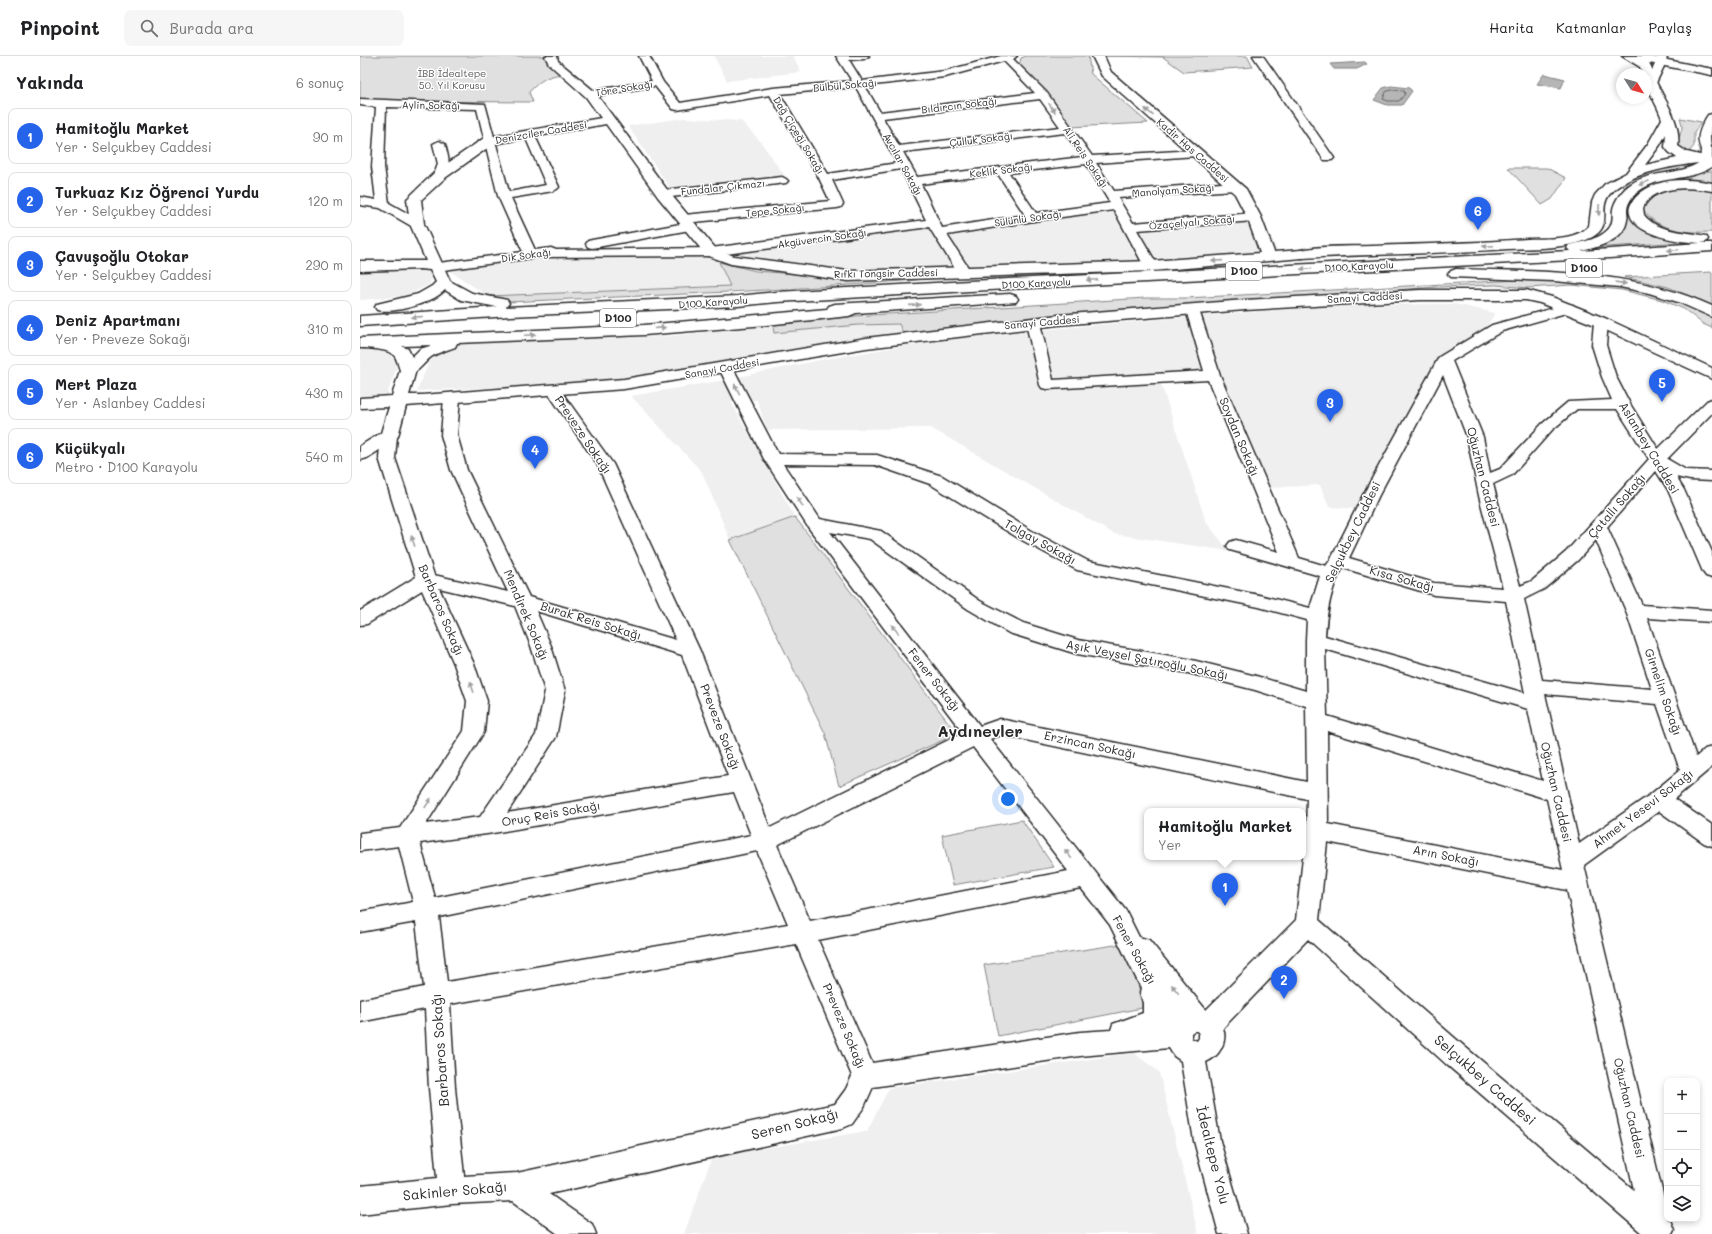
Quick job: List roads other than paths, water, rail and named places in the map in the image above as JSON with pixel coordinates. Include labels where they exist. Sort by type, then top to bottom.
[{"type":"main road","points":[[551,56],[553,62],[590,94],[663,194],[711,252]]},
{"type":"main road","name":"Kadir Has Caddesi","points":[[1098,56],[1106,74],[1241,192],[1254,217],[1270,258]]},
{"type":"main road","points":[[1629,56],[1661,59],[1711,72]]},
{"type":"main road","points":[[1629,56],[1645,65],[1646,68]]},
{"type":"main road","points":[[1652,82],[1664,71],[1696,68]]},
{"type":"main road","points":[[1652,85],[1665,110],[1673,134],[1671,147],[1675,152],[1686,157],[1706,155]]},
{"type":"main road","points":[[1480,260],[1584,246],[1604,238],[1615,230],[1620,221],[1620,209],[1626,196],[1637,186],[1657,178],[1689,173],[1701,169],[1707,164],[1704,142],[1705,132],[1712,118]]},
{"type":"main road","points":[[1632,173],[1654,144],[1668,119]]},
{"type":"main road","name":"Denizciler Caddesi","points":[[443,283],[417,224],[414,199],[440,175],[489,141],[610,120]]},
{"type":"main road","points":[[1302,254],[1506,245],[1561,241],[1575,238],[1588,234],[1595,229],[1599,219],[1600,197],[1610,187],[1632,173],[1674,161],[1706,155]]},
{"type":"main road","points":[[1712,188],[1689,184],[1666,186],[1642,198],[1636,210],[1642,221],[1657,230],[1684,237],[1712,240]]},
{"type":"main road","name":"D100 Karayolu","points":[[1059,296],[1456,268],[1480,260],[1609,254],[1712,247]]},
{"type":"main road","name":"Rıfkı Tongsir Caddesi","points":[[711,252],[731,260],[841,275],[1032,271],[1151,266],[1270,258],[1302,254]]},
{"type":"main road","points":[[1302,254],[1626,284],[1666,293],[1712,312]]},
{"type":"main road","name":"Dik Sokağı","points":[[360,266],[420,264],[436,267]]},
{"type":"main road","name":"D100 Karayolu","points":[[360,321],[510,311],[722,302],[777,297],[1456,268],[1658,265]]},
{"type":"main road","points":[[360,308],[777,297],[1032,271]]},
{"type":"main road","points":[[383,307],[422,299],[440,288],[443,283],[467,297],[504,304]]},
{"type":"main road","name":"Sanayi Caddesi","points":[[360,403],[452,398],[624,384],[881,341],[1033,323],[1245,305],[1420,295],[1526,295],[1568,308],[1601,322],[1712,374]]},
{"type":"main road","name":"D100 Karayolu","points":[[363,340],[648,317],[876,307],[1028,298]]},
{"type":"main road","points":[[363,340],[477,338],[651,329],[766,320],[876,307]]},
{"type":"main road","points":[[363,340],[400,351],[404,357],[408,370],[421,357],[432,350],[450,343],[477,338]]},
{"type":"main road","name":"Barbaros Sokağı","points":[[389,436],[408,370]]},
{"type":"main road","points":[[360,454],[389,436]]},
{"type":"street","points":[[644,56],[658,83]]},
{"type":"street","points":[[842,57],[864,56]]},
{"type":"street","points":[[1258,56],[1328,158]]},
{"type":"street","name":"Avcılar Sokağı","points":[[842,57],[914,181],[936,227],[964,272]]},
{"type":"street","name":"Bülbül Sokağı","points":[[658,83],[677,106],[773,91],[859,84],[945,74],[965,64],[1009,57]]},
{"type":"street","name":"Ali Reis Sokağı","points":[[1009,57],[1042,95],[1089,160],[1118,206],[1151,266]]},
{"type":"street","points":[[1652,81],[1661,59]]},
{"type":"street","name":"Töre Sokağı","points":[[590,94],[658,83]]},
{"type":"street","name":"Dağ Çiçeği Sokağı","points":[[773,91],[825,178]]},
{"type":"street","name":"Bıldırcın Sokağı","points":[[876,116],[1042,95]]},
{"type":"street","name":"Aylin Sokağı","points":[[360,102],[381,104],[481,106],[489,141]]},
{"type":"street","points":[[381,104],[378,167],[383,205]]},
{"type":"street","name":"Çulluk Sokağı","points":[[895,150],[1067,128]]},
{"type":"street","points":[[504,196],[553,187],[529,134]]},
{"type":"street","points":[[489,141],[504,196],[535,254]]},
{"type":"street","points":[[438,144],[444,164],[440,175]]},
{"type":"street","name":"Keklik Sokağı","points":[[914,181],[1089,160],[1196,153]]},
{"type":"street","points":[[825,178],[904,165]]},
{"type":"street","points":[[1001,170],[1033,217]]},
{"type":"street","name":"Tepe Sokağı","points":[[688,223],[837,204],[825,178]]},
{"type":"street","name":"Fundalar Çıkmazı","points":[[663,194],[782,181]]},
{"type":"street","name":"Manolyam Sokağı","points":[[1111,195],[1235,186]]},
{"type":"street","points":[[360,201],[383,205],[417,224]]},
{"type":"street","name":"Sülünlü Sokağı","points":[[936,227],[1118,206]]},
{"type":"street","name":"Özaçelyalı Sokağı","points":[[1130,227],[1254,217]]},
{"type":"street","name":"Dik Sokağı","points":[[436,267],[535,254],[688,223]]},
{"type":"street","name":"Akgüvercin Sokağı","points":[[535,254],[711,252],[936,227]]},
{"type":"street","name":"Selçukbey Caddesi","points":[[1568,308],[1497,328],[1444,360],[1432,379],[1370,495],[1334,567],[1317,616],[1315,640],[1318,793],[1317,831],[1307,924],[1455,1055],[1660,1231]]},
{"type":"street","name":"Soydan Sokağı","points":[[1193,310],[1213,375],[1291,561]]},
{"type":"street","name":"Aslanbey Caddesi","points":[[1601,322],[1599,346],[1609,377],[1622,404],[1676,490],[1712,572]]},
{"type":"street","points":[[1033,323],[1047,385],[1213,375]]},
{"type":"street","name":"Oğuzhan Caddesi","points":[[1444,360],[1475,437],[1487,496],[1514,596],[1534,695],[1576,882],[1660,1231]]},
{"type":"street","name":"Fener Sokağı","points":[[726,368],[772,459],[814,523],[976,736],[1118,918],[1145,972],[1191,1032]]},
{"type":"street","name":"Preveze Sokağı","points":[[553,390],[605,464],[690,652],[764,841],[866,1076]]},
{"type":"street","name":"Mendirek Sokağı","points":[[452,398],[449,435],[459,470],[522,601],[541,646],[555,691],[546,737],[487,825]]},
{"type":"street","points":[[1485,482],[1506,472],[1547,427],[1573,405],[1622,404]]},
{"type":"street","name":"Çatallı Sokağı","points":[[1514,596],[1538,585],[1572,556],[1657,460],[1712,404]]},
{"type":"street","name":"Barbaros Sokağı","points":[[389,436],[387,458],[426,580],[464,664],[477,701],[474,732],[407,835],[426,910],[437,995],[442,1088],[452,1190]]},
{"type":"street","name":"Tolgay Sokağı","points":[[772,459],[877,460],[936,480],[1026,535],[1083,566],[1259,601],[1317,616]]},
{"type":"street","points":[[1657,460],[1676,473],[1687,476],[1712,476]]},
{"type":"street","name":"Aşık Veysel Şatıroğlu Sokağı","points":[[814,523],[875,535],[974,605],[1016,628],[1077,647],[1188,666],[1256,683],[1316,711],[1556,793]]},
{"type":"street","name":"Girnelim Sokağı","points":[[1598,528],[1635,611],[1691,773]]},
{"type":"street","points":[[1236,546],[1291,561],[1334,567]]},
{"type":"street","name":"Kısa Sokağı","points":[[1334,567],[1434,589],[1485,592],[1514,596]]},
{"type":"street","points":[[360,619],[426,580]]},
{"type":"street","name":"Burak Reis Sokağı","points":[[426,580],[522,601],[690,652]]},
{"type":"street","points":[[1635,611],[1712,616]]},
{"type":"street","points":[[1315,640],[1534,695],[1664,697]]},
{"type":"street","name":"Erzincan Sokağı","points":[[360,922],[426,910],[764,841],[976,736],[1000,727],[1318,793]]},
{"type":"street","name":"Ahmet Yesevi Sokağı","points":[[1572,861],[1659,800],[1712,755]]},
{"type":"street","name":"Oruç Reis Sokağı","points":[[360,842],[487,825],[741,782]]},
{"type":"street","points":[[1659,800],[1712,837]]},
{"type":"street","name":"Arın Sokağı","points":[[1317,831],[1576,882]]},
{"type":"street","points":[[360,1011],[437,995],[804,932],[1086,877]]},
{"type":"street","points":[[1118,918],[1191,1032]]},
{"type":"street","points":[[866,1076],[1080,1044],[1191,1032],[1307,924]]},
{"type":"street","points":[[1080,1044],[1144,1026],[1153,1021],[1156,1016],[1157,1005],[1145,972]]},
{"type":"street","name":"İdealtepe Yolu","points":[[1191,1032],[1207,1141],[1233,1234]]},
{"type":"street","name":"Seren Sokağı","points":[[517,1187],[843,1115],[855,1098],[866,1076]]},
{"type":"street","name":"Sakinler Sokağı","points":[[360,1200],[452,1190],[517,1187],[582,1234]]},
{"type":"water","points":[[1365,62],[1367,64],[1357,69],[1334,69],[1330,64]]},
{"type":"water","points":[[1544,74],[1565,79],[1561,88],[1537,84]]},
{"type":"water","points":[[1391,86],[1409,88],[1412,91],[1402,105],[1387,105],[1374,100],[1383,88]]},
{"type":"place","name":"Küçükyalı","points":[[1478,230]]},
{"type":"place","name":"Mert Plaza","points":[[1662,402]]},
{"type":"place","name":"Çavuşoğlu Otokar","points":[[1330,422]]},
{"type":"place","name":"Deniz Apartmanı","points":[[535,469]]},
{"type":"place","name":"Hamitoğlu Market","points":[[1225,906]]},
{"type":"place","name":"Turkuaz Kız Öğrenci Yurdu","points":[[1284,999]]},
{"type":"district","name":"Aydınevler","points":[[980,731]]},
{"type":"park label","name":"İBB İdealtepe 50. Yıl Korusu","points":[[452,78]]}]
